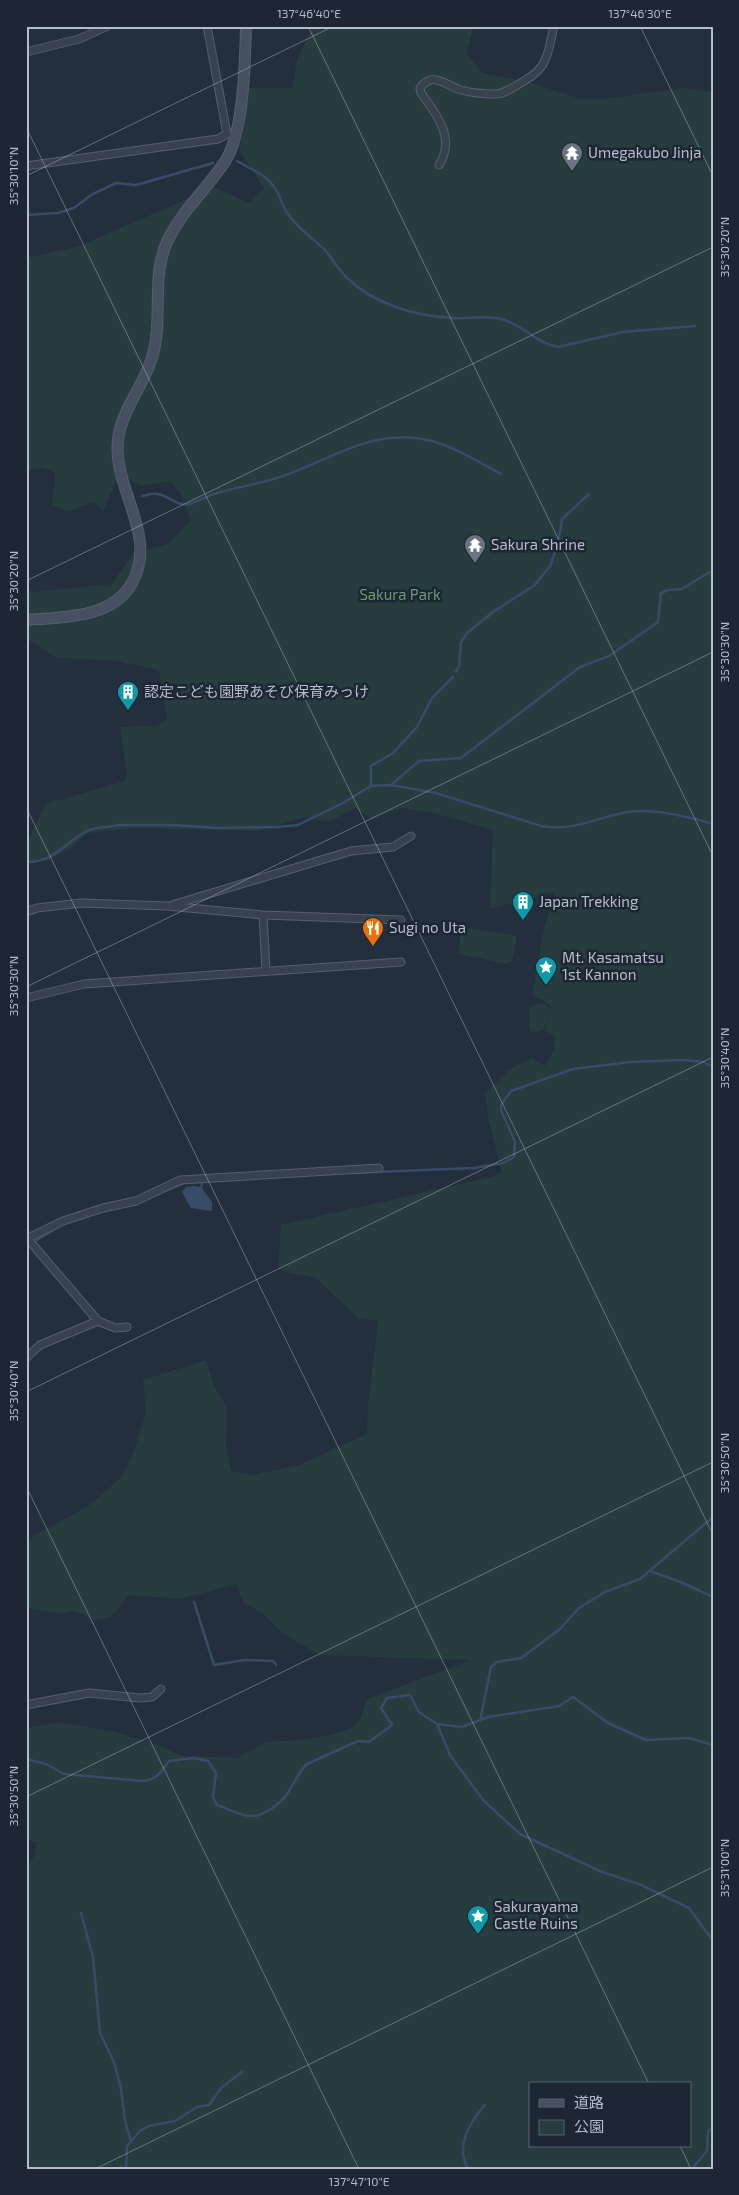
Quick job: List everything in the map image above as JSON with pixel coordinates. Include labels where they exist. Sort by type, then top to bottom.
[{"type":"street","points":[[26,52],[79,39],[108,26]]},
{"type":"street","points":[[26,166],[218,140],[227,134],[207,26]]},
{"type":"street","points":[[26,620],[78,615],[101,609],[122,596],[136,576],[142,542],[120,471],[118,456],[119,434],[126,412],[147,372],[154,354],[160,269],[167,242],[179,222],[220,168],[232,146],[239,113],[246,26]]},
{"type":"street","points":[[439,165],[443,158],[446,134],[441,120],[421,93],[420,88],[424,83],[432,79],[442,80],[460,90],[482,94],[498,94],[509,90],[532,76],[545,62],[554,26]]},
{"type":"street","points":[[167,906],[351,851],[393,847],[411,836]]},
{"type":"street","points":[[26,912],[37,908],[81,903],[167,906],[263,915],[401,920]]},
{"type":"street","points":[[263,915],[266,970]]},
{"type":"street","points":[[26,998],[84,984],[401,962]]},
{"type":"street","points":[[127,1327],[115,1328],[98,1320],[27,1239],[62,1221],[103,1208],[136,1201],[180,1180],[379,1168]]},
{"type":"street","points":[[26,1358],[40,1345],[98,1320]]},
{"type":"street","points":[[26,1705],[89,1693],[146,1698],[152,1697],[161,1690]]},
{"type":"green space","name":"Sakura Park","points":[[313,26],[474,26],[466,53],[483,73],[532,83],[581,99],[611,98],[684,88],[713,92],[713,2169],[26,2169],[26,1868],[34,1856],[37,1842],[26,1840],[26,1730],[32,1727],[59,1722],[115,1732],[156,1744],[182,1756],[238,1758],[265,1742],[301,1740],[350,1729],[360,1720],[367,1699],[471,1660],[320,1655],[282,1633],[261,1612],[243,1603],[237,1584],[179,1599],[129,1595],[111,1617],[95,1620],[75,1611],[61,1614],[26,1607],[26,1543],[33,1536],[87,1507],[121,1478],[133,1454],[146,1413],[143,1380],[206,1360],[214,1386],[227,1407],[226,1445],[231,1471],[254,1475],[299,1465],[367,1434],[368,1406],[378,1321],[358,1318],[316,1278],[278,1270],[281,1225],[502,1173],[488,1117],[485,1093],[509,1070],[532,1058],[545,1066],[553,1052],[555,1037],[545,1030],[549,1015],[543,1030],[530,1031],[529,1006],[543,1003],[550,1008],[551,1006],[542,999],[532,996],[544,928],[555,892],[490,909],[493,830],[430,812],[401,808],[373,819],[355,808],[329,822],[306,817],[257,831],[135,828],[88,833],[68,850],[48,860],[26,862],[26,843],[46,804],[125,781],[127,774],[120,727],[157,726],[167,719],[159,670],[117,661],[54,657],[32,641],[26,641],[26,589],[34,592],[112,584],[133,553],[168,544],[191,520],[181,494],[170,481],[141,486],[128,478],[115,483],[103,511],[94,502],[67,512],[52,505],[55,473],[43,468],[26,471],[26,258],[79,246],[215,187],[249,203],[264,188],[239,150],[245,123],[245,88],[292,88],[297,60]]},
{"type":"green space","points":[[462,927],[517,936],[512,961],[507,964],[458,954]]},
{"type":"water","points":[[186,1187],[201,1187],[212,1202],[212,1211],[191,1208],[182,1192]]},
{"type":"waterway","points":[[237,161],[267,179],[278,193],[286,211],[301,229],[326,251],[347,278],[382,302],[424,315],[501,319],[516,325],[543,342],[558,347],[623,332],[695,326]]},
{"type":"waterway","points":[[26,215],[58,213],[74,208],[91,195],[116,183],[136,185],[213,163]]},
{"type":"waterway","points":[[142,496],[157,494],[181,504],[189,504],[214,494],[283,476],[355,446],[392,438],[411,437],[432,441],[450,447],[501,474]]},
{"type":"waterway","points":[[456,672],[459,666],[461,642],[467,633],[493,612],[535,585],[550,566],[558,544],[562,519],[589,494]]},
{"type":"waterway","points":[[391,785],[419,761],[461,758],[580,667],[609,656],[658,622],[661,593],[668,590],[682,589],[713,570]]},
{"type":"waterway","points":[[371,786],[371,766],[393,753],[417,727],[432,698],[453,677]]},
{"type":"waterway","points":[[26,862],[51,856],[89,830],[119,825],[173,825],[219,828],[298,825],[343,803],[371,786],[391,785],[436,793],[541,826],[575,826],[617,814],[638,811],[671,814],[713,824]]},
{"type":"waterway","points":[[352,1173],[474,1168],[503,1163],[514,1157],[515,1142],[501,1110],[501,1105],[511,1091],[573,1069],[630,1062],[682,1060],[703,1062],[713,1067]]},
{"type":"waterway","points":[[201,1187],[203,1181]]},
{"type":"waterway","points":[[150,1197],[184,1183]]},
{"type":"waterway","points":[[37,1240],[53,1230]]},
{"type":"waterway","points":[[480,1721],[491,1667],[497,1662],[521,1658],[560,1629],[579,1608],[605,1592],[640,1579],[713,1517]]},
{"type":"waterway","points":[[650,1571],[713,1597]]},
{"type":"waterway","points":[[194,1602],[214,1665],[245,1660],[273,1661],[276,1665]]},
{"type":"waterway","points":[[26,1759],[46,1764],[64,1774],[142,1781],[155,1777],[169,1761],[194,1758],[208,1761],[216,1773],[213,1797],[217,1805],[247,1816],[256,1816],[266,1812],[281,1801],[307,1764],[358,1741],[369,1742],[392,1725],[381,1708],[387,1698],[410,1695],[419,1712],[437,1724],[462,1727],[488,1717],[559,1706],[573,1697],[608,1723],[646,1740],[689,1738],[713,1745]]},
{"type":"waterway","points":[[437,1724],[450,1755],[484,1801],[520,1834],[602,1872],[639,1884],[689,1908],[713,1941]]},
{"type":"waterway","points":[[81,1913],[93,1957],[100,2033],[114,2062],[121,2089],[125,2121],[131,2141]]},
{"type":"waterway","points":[[126,2169],[127,2146],[140,2131],[149,2126],[175,2121],[197,2107],[209,2105],[222,2087],[242,2072]]},
{"type":"waterway","points":[[468,2169],[463,2152],[466,2135],[474,2119],[485,2105]]},
{"type":"waterway","points":[[692,2169],[707,2151],[708,2131],[713,2127]]},
{"type":"place","name":"Umegakubo Jinja","points":[[572,172]]},
{"type":"place","name":"Sakura Shrine","points":[[475,564]]},
{"type":"place","name":"認定こども園野あそび保育みっけ","points":[[128,711]]},
{"type":"place","name":"Japan Trekking","points":[[523,921]]},
{"type":"place","name":"Sugi no Uta","points":[[373,947]]},
{"type":"place","name":"Mt. Kasamatsu 1st Kannon","points":[[546,986]]},
{"type":"place","name":"Sakurayama Castle Ruins","points":[[478,1935]]}]
